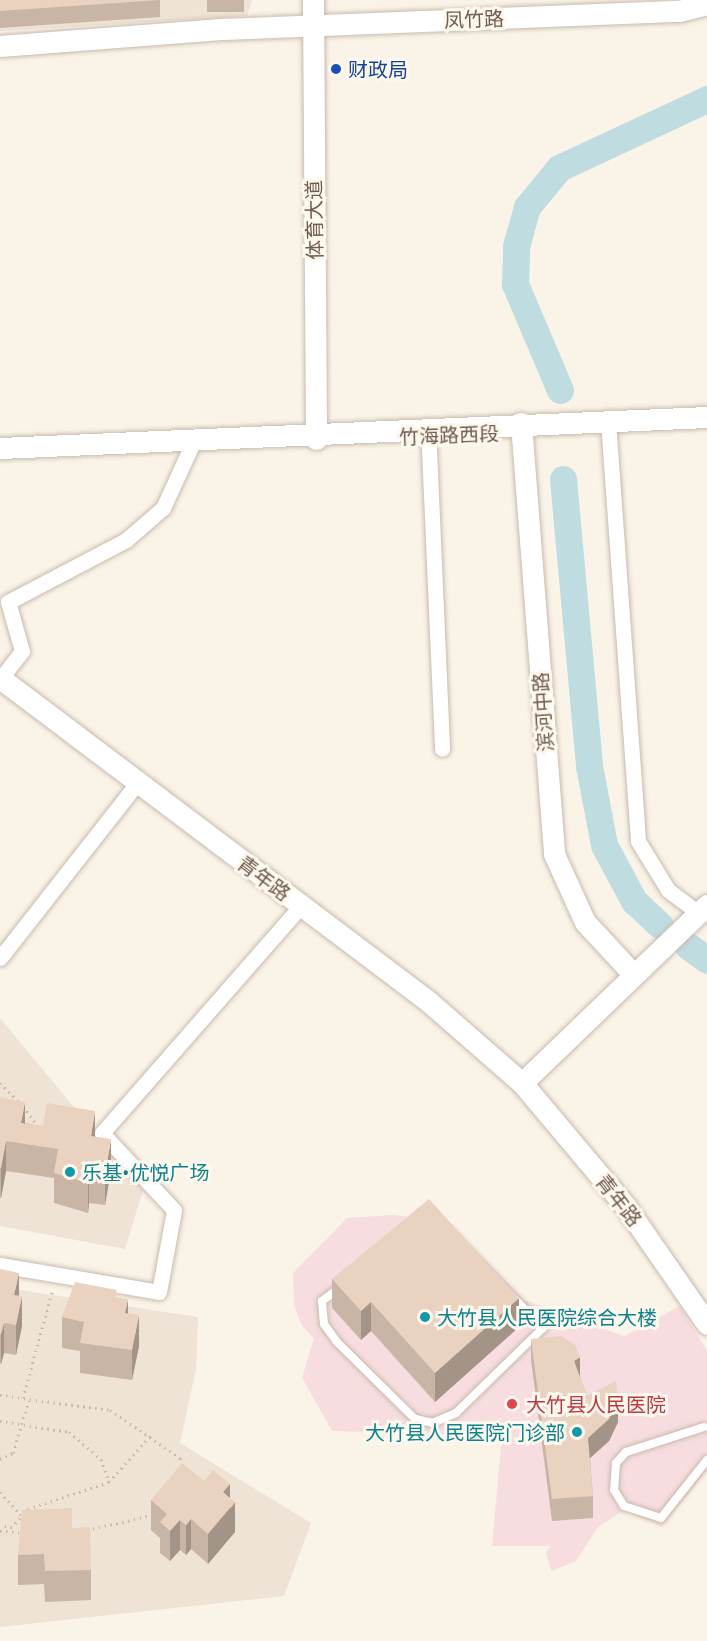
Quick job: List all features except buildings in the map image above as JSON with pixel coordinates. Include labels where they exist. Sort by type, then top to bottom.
[{"type":"street","name":"体育大道","points":[[313,0],[316,435]]},
{"type":"street","name":"凤竹路","points":[[0,46],[312,26],[679,11],[707,4]]},
{"type":"street","name":"竹海路西段","points":[[608,426],[707,417]]},
{"type":"street","name":"竹海路西段","points":[[0,457],[316,435],[608,426],[707,426]]},
{"type":"street","points":[[522,1083],[703,909],[668,890],[638,841],[608,426]]},
{"type":"street","name":"滨河中路","points":[[522,428],[554,854],[585,922],[634,975]]},
{"type":"street","points":[[428,431],[442,749]]},
{"type":"street","name":"竹海路西段","points":[[0,448],[193,442]]},
{"type":"street","points":[[0,678],[22,651],[8,602],[126,540],[163,508],[193,442]]},
{"type":"street","name":"青年路","points":[[0,678],[428,1001],[522,1083],[626,1207],[707,1324]]},
{"type":"street","points":[[0,958],[138,782]]},
{"type":"street","points":[[0,1265],[159,1292],[174,1210],[102,1133],[301,906]]},
{"type":"lane","points":[[428,1221],[448,1231],[543,1328],[456,1413],[433,1423],[415,1419],[337,1342],[324,1324],[322,1301],[428,1221]]},
{"type":"lane","points":[[704,1427],[627,1452],[616,1463],[614,1490],[624,1506],[661,1518],[707,1460]]},
{"type":"path","points":[[1,1086],[39,1129]]},
{"type":"path","points":[[29,1128],[49,1130]]},
{"type":"path","points":[[23,1398],[56,1274]]},
{"type":"path","points":[[0,1395],[110,1410],[151,1435],[180,1458],[184,1473]]},
{"type":"path","points":[[0,1459],[13,1453],[29,1400]]},
{"type":"path","points":[[0,1421],[69,1432],[101,1459],[110,1482]]},
{"type":"path","points":[[11,1533],[12,1527],[22,1516],[110,1482],[151,1435]]},
{"type":"path","points":[[0,1492],[22,1516]]},
{"type":"path","points":[[75,1530],[108,1529],[155,1514],[163,1506]]},
{"type":"path","points":[[0,1525],[12,1527]]},
{"type":"path","points":[[0,1531],[33,1532]]},
{"type":"shaded area","points":[[0,0],[252,0],[247,16],[0,31]]},
{"type":"shaded area","name":"乐基•优悦广场","points":[[0,1018],[143,1190],[125,1249],[0,1226]]},
{"type":"shaded area","name":"大竹县人民医院","points":[[394,1215],[448,1221],[524,1300],[624,1336],[680,1306],[707,1351],[707,1471],[662,1527],[624,1510],[598,1527],[576,1561],[551,1571],[546,1552],[551,1546],[492,1546],[502,1436],[332,1431],[302,1378],[314,1338],[302,1326],[294,1305],[293,1273],[347,1218]]},
{"type":"shaded area","points":[[0,1287],[198,1317],[196,1369],[180,1443],[311,1523],[284,1596],[0,1627]]},
{"type":"waterway","points":[[560,390],[515,284],[516,246],[527,207],[559,168],[707,99]]},
{"type":"waterway","points":[[563,479],[589,766],[604,845],[634,901],[660,925]]},
{"type":"waterway","points":[[688,946],[707,960]]},
{"type":"place","name":"财政局","points":[[336,69]]},
{"type":"place","name":"乐基•优悦广场","points":[[70,1172]]},
{"type":"place","name":"大竹县人民医院综合大楼","points":[[425,1317]]},
{"type":"place","name":"大竹县人民医院","points":[[512,1404]]},
{"type":"place","name":"大竹县人民医院门诊部","points":[[577,1432]]}]
